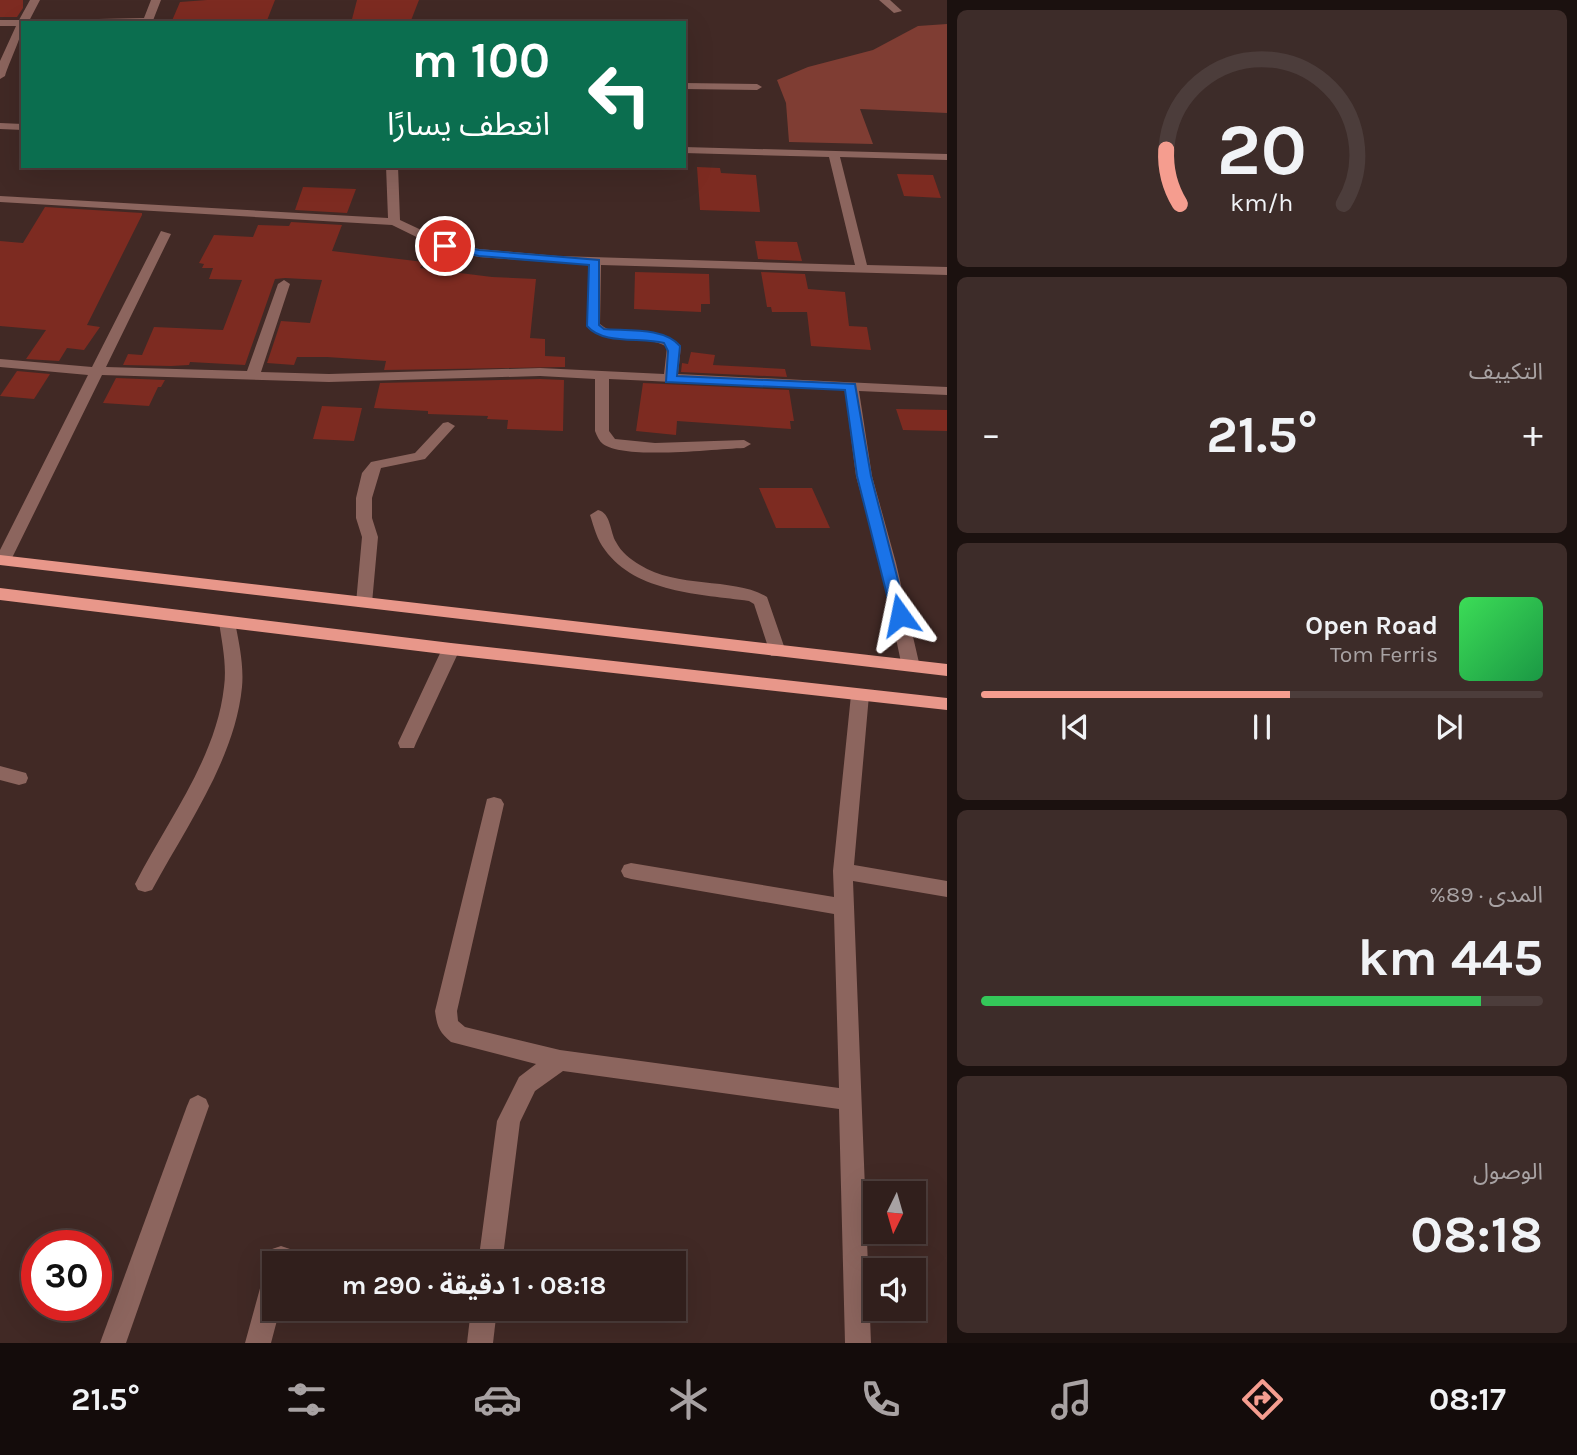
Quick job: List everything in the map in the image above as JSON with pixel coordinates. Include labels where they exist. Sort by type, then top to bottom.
[{"type":"main road","points":[[1,560],[947,670]]},
{"type":"main road","points":[[0,594],[450,649],[947,704]]},
{"type":"street","points":[[23,21],[35,0]]},
{"type":"street","points":[[148,21],[156,0]]},
{"type":"street","points":[[884,0],[897,11]]},
{"type":"street","points":[[0,23],[21,23]]},
{"type":"street","points":[[0,76],[9,45],[21,25]]},
{"type":"street","points":[[686,86],[757,87]]},
{"type":"street","points":[[0,126],[21,127]]},
{"type":"street","points":[[686,150],[947,158]]},
{"type":"street","points":[[834,155],[862,269]]},
{"type":"street","points":[[392,168],[394,222]]},
{"type":"street","points":[[0,199],[394,222],[445,246],[479,253],[595,262],[947,271]]},
{"type":"street","points":[[1,560],[165,234]]},
{"type":"street","points":[[595,262],[593,326],[601,332],[649,336],[668,341],[674,346],[670,380]]},
{"type":"street","points":[[253,375],[284,284]]},
{"type":"street","points":[[0,363],[95,371],[329,378],[540,372],[947,391]]},
{"type":"street","points":[[602,376],[602,431],[605,439],[612,444],[744,444]]},
{"type":"street","points":[[850,386],[864,476],[888,563],[911,667]]},
{"type":"street","points":[[364,603],[370,537],[364,518],[364,498],[370,473],[376,465],[421,456],[448,425]]},
{"type":"street","points":[[598,515],[610,546],[627,565],[657,579],[753,596],[761,601],[776,652]]},
{"type":"street","points":[[145,884],[195,790],[219,737],[233,688],[227,622]]},
{"type":"street","points":[[407,743],[450,649]]},
{"type":"street","points":[[858,1343],[843,871],[860,695]]},
{"type":"street","points":[[0,773],[19,779]]},
{"type":"street","points":[[494,804],[446,1011],[448,1026],[459,1035],[560,1060],[851,1100]]},
{"type":"street","points":[[631,871],[844,907]]},
{"type":"street","points":[[843,871],[947,889]]},
{"type":"street","points":[[492,1251],[509,1121],[527,1084],[560,1060]]},
{"type":"street","points":[[114,1343],[198,1106]]},
{"type":"street","points":[[258,1343],[264,1321]]},
{"type":"street","points":[[480,1343],[483,1321]]},
{"type":"shaded area","points":[[947,24],[947,113],[860,109],[873,144],[789,142],[786,103],[777,80],[808,67],[873,50],[918,26]]},
{"type":"building","points":[[0,0],[23,0],[23,8],[17,17],[0,17]]},
{"type":"building","points":[[275,0],[267,21],[172,21],[180,2]]},
{"type":"building","points":[[357,0],[419,0],[411,21],[352,21]]},
{"type":"building","points":[[697,167],[720,168],[721,173],[756,175],[760,212],[700,210]]},
{"type":"building","points":[[897,174],[933,175],[941,198],[904,196]]},
{"type":"building","points":[[303,187],[356,189],[347,213],[295,210]]},
{"type":"building","points":[[45,207],[142,213],[87,325],[100,327],[84,350],[67,348],[59,361],[26,359],[46,330],[0,326],[0,241],[23,243]]},
{"type":"building","points":[[291,222],[342,225],[332,251],[424,262],[420,268],[492,277],[536,279],[530,338],[545,339],[545,356],[565,357],[565,367],[384,370],[386,361],[327,357],[297,357],[294,365],[267,363],[281,321],[310,323],[322,280],[285,278],[275,279],[245,365],[190,362],[189,365],[171,366],[123,365],[128,354],[142,355],[154,327],[223,330],[242,280],[209,279],[213,268],[202,268],[204,264],[199,263],[214,235],[253,237],[258,225],[289,226]]},
{"type":"building","points":[[755,241],[797,242],[802,261],[758,259]]},
{"type":"building","points":[[635,272],[709,274],[710,304],[701,304],[701,312],[634,309]]},
{"type":"building","points":[[761,272],[805,274],[808,289],[845,292],[849,326],[867,327],[871,350],[811,346],[807,312],[772,312],[771,307],[767,307]]},
{"type":"building","points":[[691,352],[715,355],[713,365],[785,369],[787,377],[681,372],[682,363],[688,364]]},
{"type":"building","points":[[17,371],[50,374],[34,399],[0,396]]},
{"type":"building","points":[[116,378],[165,380],[161,387],[158,387],[149,406],[103,403]]},
{"type":"building","points":[[564,380],[563,431],[507,429],[508,420],[487,419],[488,416],[428,414],[428,411],[374,408],[380,383]]},
{"type":"building","points":[[643,383],[789,390],[794,421],[790,421],[791,429],[677,421],[676,435],[636,431]]},
{"type":"building","points":[[322,406],[362,408],[354,441],[313,439]]},
{"type":"building","points":[[896,409],[947,410],[947,431],[903,430]]},
{"type":"building","points":[[759,488],[812,488],[830,528],[776,528]]},
{"type":"route","points":[[445,246],[479,253],[595,262],[593,326],[601,332],[659,337],[668,341],[674,346],[670,380],[850,386],[864,476],[900,615]]}]
